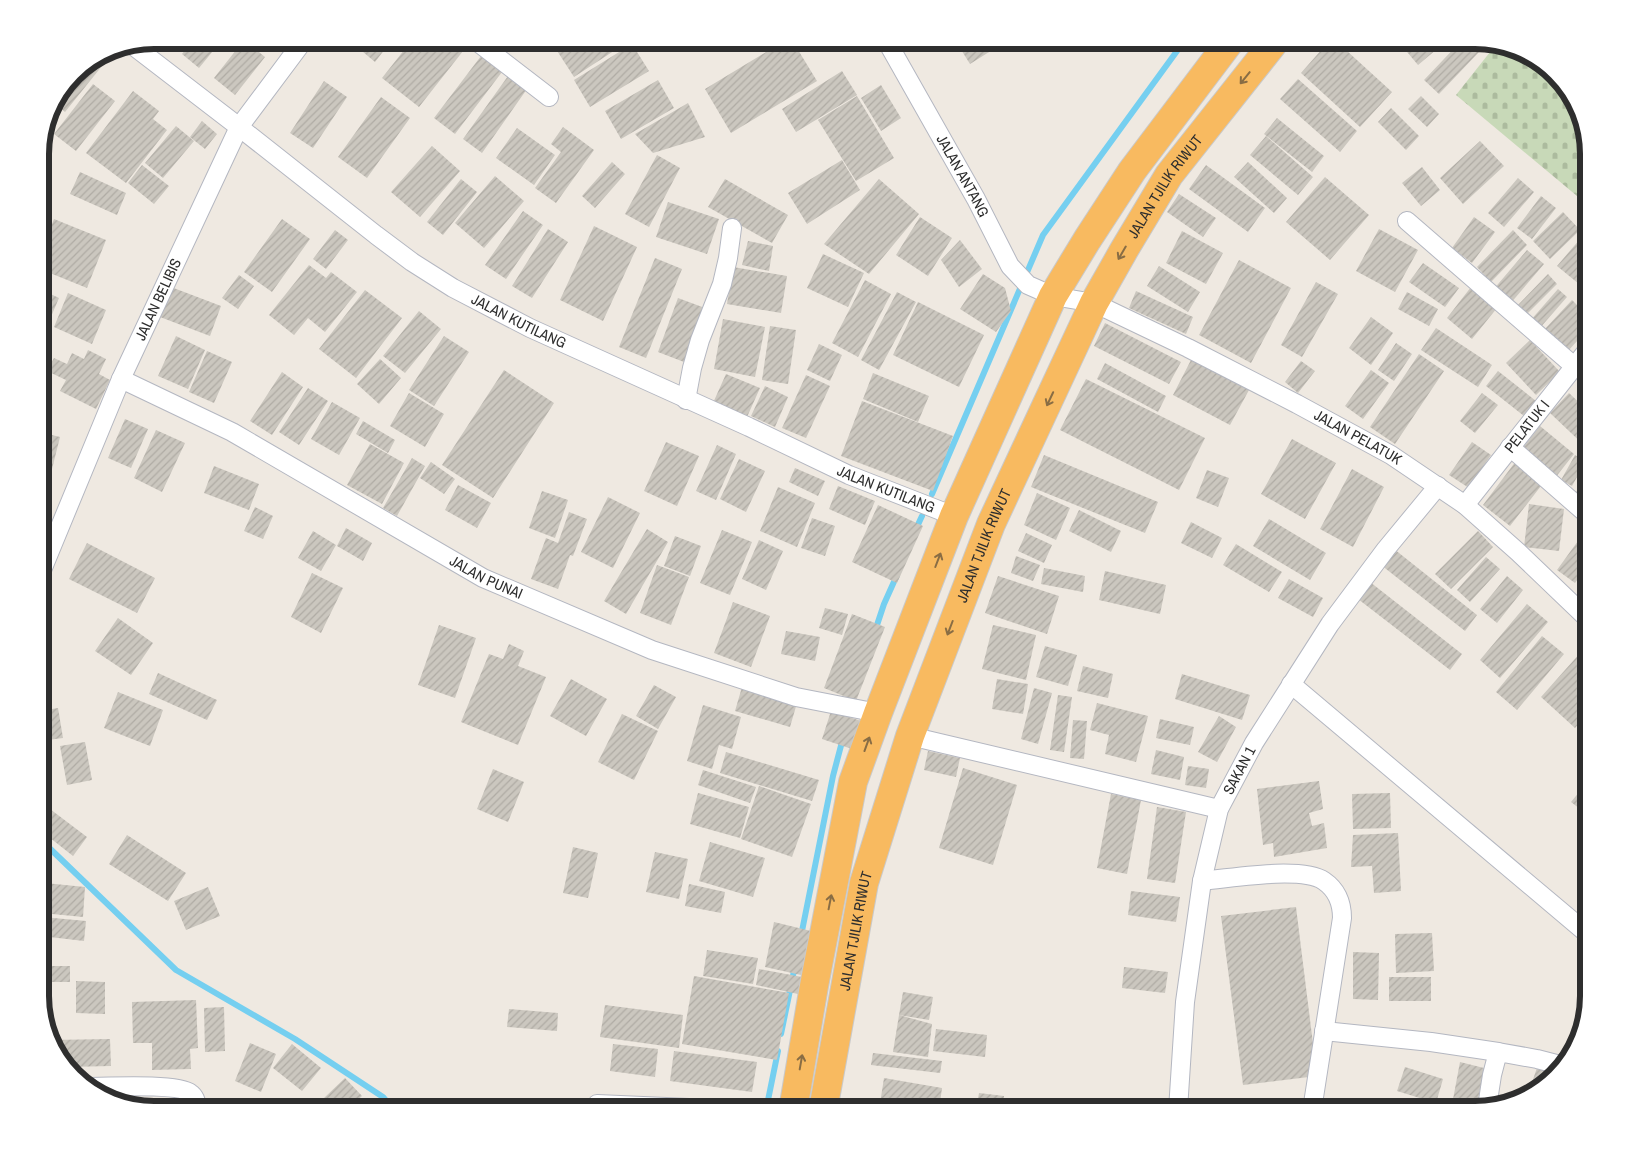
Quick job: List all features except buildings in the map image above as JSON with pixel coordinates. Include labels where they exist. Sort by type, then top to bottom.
[{"type":"highway","name":"JALAN TJILIK RIWUT","points":[[795,1101],[814,986],[853,782],[954,516],[1053,296],[1132,171],[1224,49]]},
{"type":"highway","name":"JALAN TJILIK RIWUT","points":[[825,1101],[864,883],[910,736],[991,524],[1094,302],[1168,175],[1269,49]]},
{"type":"street","name":"JALAN BELIBIS","points":[[49,552],[121,379],[239,127],[297,49]]},
{"type":"street","points":[[487,49],[549,97]]},
{"type":"street","name":"JALAN ANTANG","points":[[891,49],[976,199],[1010,266],[1028,285],[1053,296],[1094,302]]},
{"type":"street","name":"JALAN KUTILANG","points":[[139,50],[376,235],[412,262],[452,288],[530,328],[749,427],[849,475],[954,516]]},
{"type":"street","points":[[1407,221],[1574,366]]},
{"type":"street","points":[[686,400],[700,340],[722,284],[732,228]]},
{"type":"street","name":"JALAN PELATUK","points":[[1094,302],[1188,348],[1343,428],[1391,455],[1466,504],[1580,611]]},
{"type":"street","name":"PELATUK I","points":[[1466,504],[1580,359]]},
{"type":"street","name":"JALAN PUNAI","points":[[121,379],[232,432],[492,582],[652,650],[796,697],[878,713]]},
{"type":"street","points":[[1510,446],[1580,508]]},
{"type":"street","name":"SAKAN 1","points":[[1179,1101],[1185,1002],[1202,881],[1219,809],[1254,743],[1330,624],[1381,555],[1438,486]]},
{"type":"street","points":[[1291,684],[1580,927]]},
{"type":"street","points":[[910,736],[1219,809]]},
{"type":"street","points":[[1202,881],[1272,875],[1310,875],[1324,881],[1336,893],[1342,906],[1342,918],[1313,1101]]},
{"type":"street","points":[[1324,1031],[1430,1042],[1537,1058],[1556,1063]]},
{"type":"street","points":[[1488,1100],[1498,1052]]},
{"type":"street","points":[[102,1087],[183,1089],[190,1092],[195,1101]]},
{"type":"green space","points":[[1491,50],[1509,54],[1539,70],[1563,96],[1577,127],[1580,154],[1580,198],[1456,95]]},
{"type":"waterway","points":[[932,494],[1043,235],[1178,49]]},
{"type":"waterway","points":[[915,531],[922,516]]},
{"type":"waterway","points":[[875,631],[897,575]]},
{"type":"waterway","points":[[801,936],[833,776],[843,738]]},
{"type":"waterway","points":[[49,848],[176,970],[295,1039],[386,1101]]},
{"type":"waterway","points":[[781,1034],[795,966]]},
{"type":"waterway","points":[[768,1101],[778,1051]]}]
